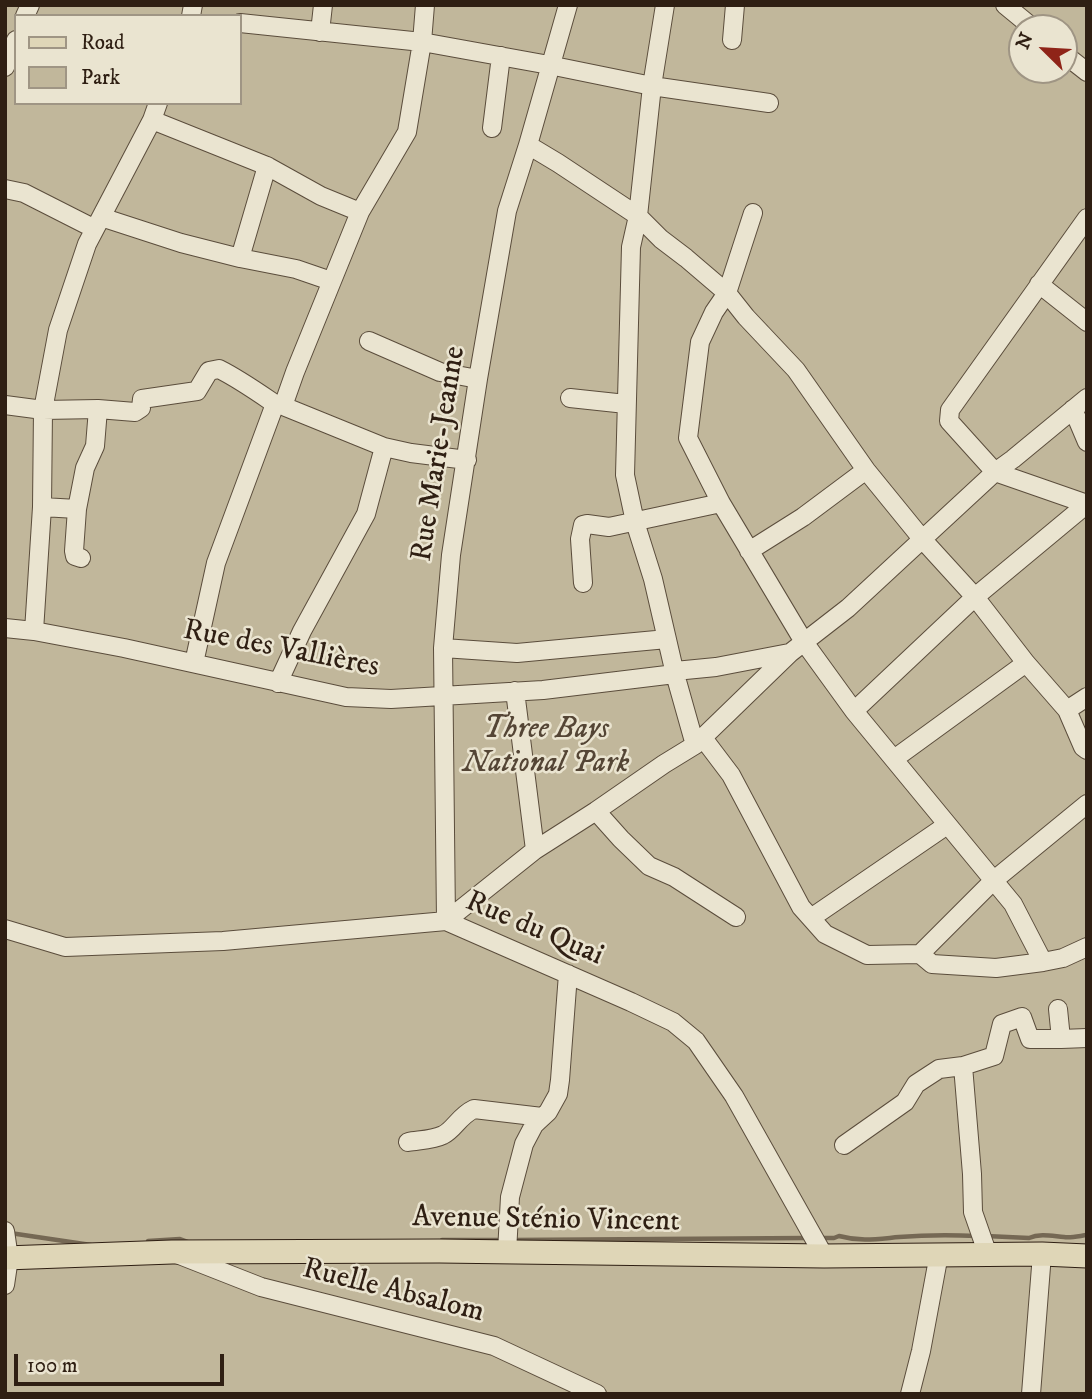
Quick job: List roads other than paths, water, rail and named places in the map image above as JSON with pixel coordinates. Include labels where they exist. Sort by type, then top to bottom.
[{"type":"main road","name":"Avenue Sténio Vincent","points":[[7,1258],[173,1252],[1087,1256]]},
{"type":"street","points":[[320,32],[323,5]]},
{"type":"street","points":[[194,663],[216,563],[279,405],[360,212],[407,132],[422,42],[425,5]]},
{"type":"street","name":"Rue Marie-Jeanne","points":[[446,922],[443,648],[452,555],[478,379],[507,211],[568,5]]},
{"type":"street","points":[[665,5],[652,86],[638,216],[631,247],[625,475],[675,673],[699,741],[731,775],[802,907],[825,934],[867,955],[920,954],[932,964],[996,968],[1063,958],[1087,947]]},
{"type":"street","points":[[732,40],[735,5]]},
{"type":"street","points":[[242,23],[422,42],[652,86],[769,103]]},
{"type":"street","points":[[5,67],[14,45]]},
{"type":"street","points":[[492,128],[501,56]]},
{"type":"street","points":[[34,631],[42,507],[43,410],[58,330],[87,244],[155,111],[321,196],[360,212]]},
{"type":"street","points":[[528,145],[638,216],[661,239],[727,293],[796,370],[866,470],[1067,710],[1083,747],[1087,750]]},
{"type":"street","points":[[240,258],[267,166]]},
{"type":"street","points":[[5,189],[24,193],[98,223],[296,269],[331,281]]},
{"type":"street","points":[[753,213],[727,293],[714,312],[700,342],[688,438],[797,647],[854,711],[1013,904],[1043,962]]},
{"type":"street","points":[[1087,218],[950,410],[949,421],[995,472],[1087,504]]},
{"type":"street","points":[[1039,284],[1087,322]]},
{"type":"street","points":[[369,341],[440,372],[478,379]]},
{"type":"street","points":[[5,405],[43,410],[97,409],[135,412],[141,408],[142,399],[197,391],[209,371],[219,369],[242,380],[256,392],[279,405],[384,447],[467,460]]},
{"type":"street","points":[[570,398],[626,404]]},
{"type":"street","points":[[446,922],[536,850],[699,741],[797,647],[848,608],[995,472],[1080,403],[1087,442]]},
{"type":"street","points":[[81,558],[75,556],[74,551],[77,509],[85,468],[96,446],[97,409]]},
{"type":"street","points":[[278,683],[302,631],[366,514],[384,447]]},
{"type":"street","points":[[749,551],[803,517],[866,470]]},
{"type":"street","points":[[583,583],[580,539],[583,525],[609,527],[721,503]]},
{"type":"street","points":[[854,711],[975,597],[1087,504]]},
{"type":"street","points":[[42,507],[77,509]]},
{"type":"street","name":"Rue des Vallières","points":[[5,628],[34,631],[194,663],[346,697],[391,699],[564,689],[716,667],[797,647]]},
{"type":"street","points":[[443,648],[517,653],[667,639]]},
{"type":"street","points":[[894,759],[1026,663]]},
{"type":"street","points":[[515,691],[536,850]]},
{"type":"street","points":[[1067,710],[1087,697]]},
{"type":"street","points":[[920,954],[993,881],[1087,804]]},
{"type":"street","points":[[596,811],[649,866],[674,877],[736,917]]},
{"type":"street","points":[[811,918],[947,825]]},
{"type":"street","name":"Rue du Quai","points":[[5,929],[65,947],[223,941],[446,922],[673,1022],[696,1041],[734,1096],[824,1256]]},
{"type":"street","points":[[507,1252],[510,1198],[524,1144],[534,1125],[548,1112],[558,1094],[568,974]]},
{"type":"street","points":[[1058,1009],[1061,1039]]},
{"type":"street","points":[[844,1145],[905,1102],[916,1084],[939,1069],[963,1066],[994,1056],[1002,1024],[1022,1017],[1030,1039],[1087,1038]]},
{"type":"street","points":[[963,1066],[973,1212],[988,1255]]},
{"type":"street","points":[[408,1142],[446,1135],[466,1112],[474,1109],[542,1117]]},
{"type":"street","points":[[5,1231],[5,1285]]},
{"type":"street","name":"Ruelle Absalom","points":[[173,1252],[261,1287],[494,1346],[597,1394]]},
{"type":"street","points":[[910,1394],[939,1254]]},
{"type":"street","points":[[1031,1394],[1042,1254]]},
{"type":"waterway","points":[[10,1233],[91,1245]]},
{"type":"waterway","points":[[986,1236],[1029,1238],[1042,1235],[1087,1235]]},
{"type":"waterway","points":[[819,1238],[839,1236],[869,1240],[919,1236],[977,1236]]},
{"type":"waterway","points":[[512,1240],[807,1238]]},
{"type":"waterway","points":[[148,1241],[180,1239],[188,1242]]},
{"type":"waterway","points":[[442,1240],[503,1240]]},
{"type":"park label","name":"Three Bays National Park","points":[[546,748]]}]
